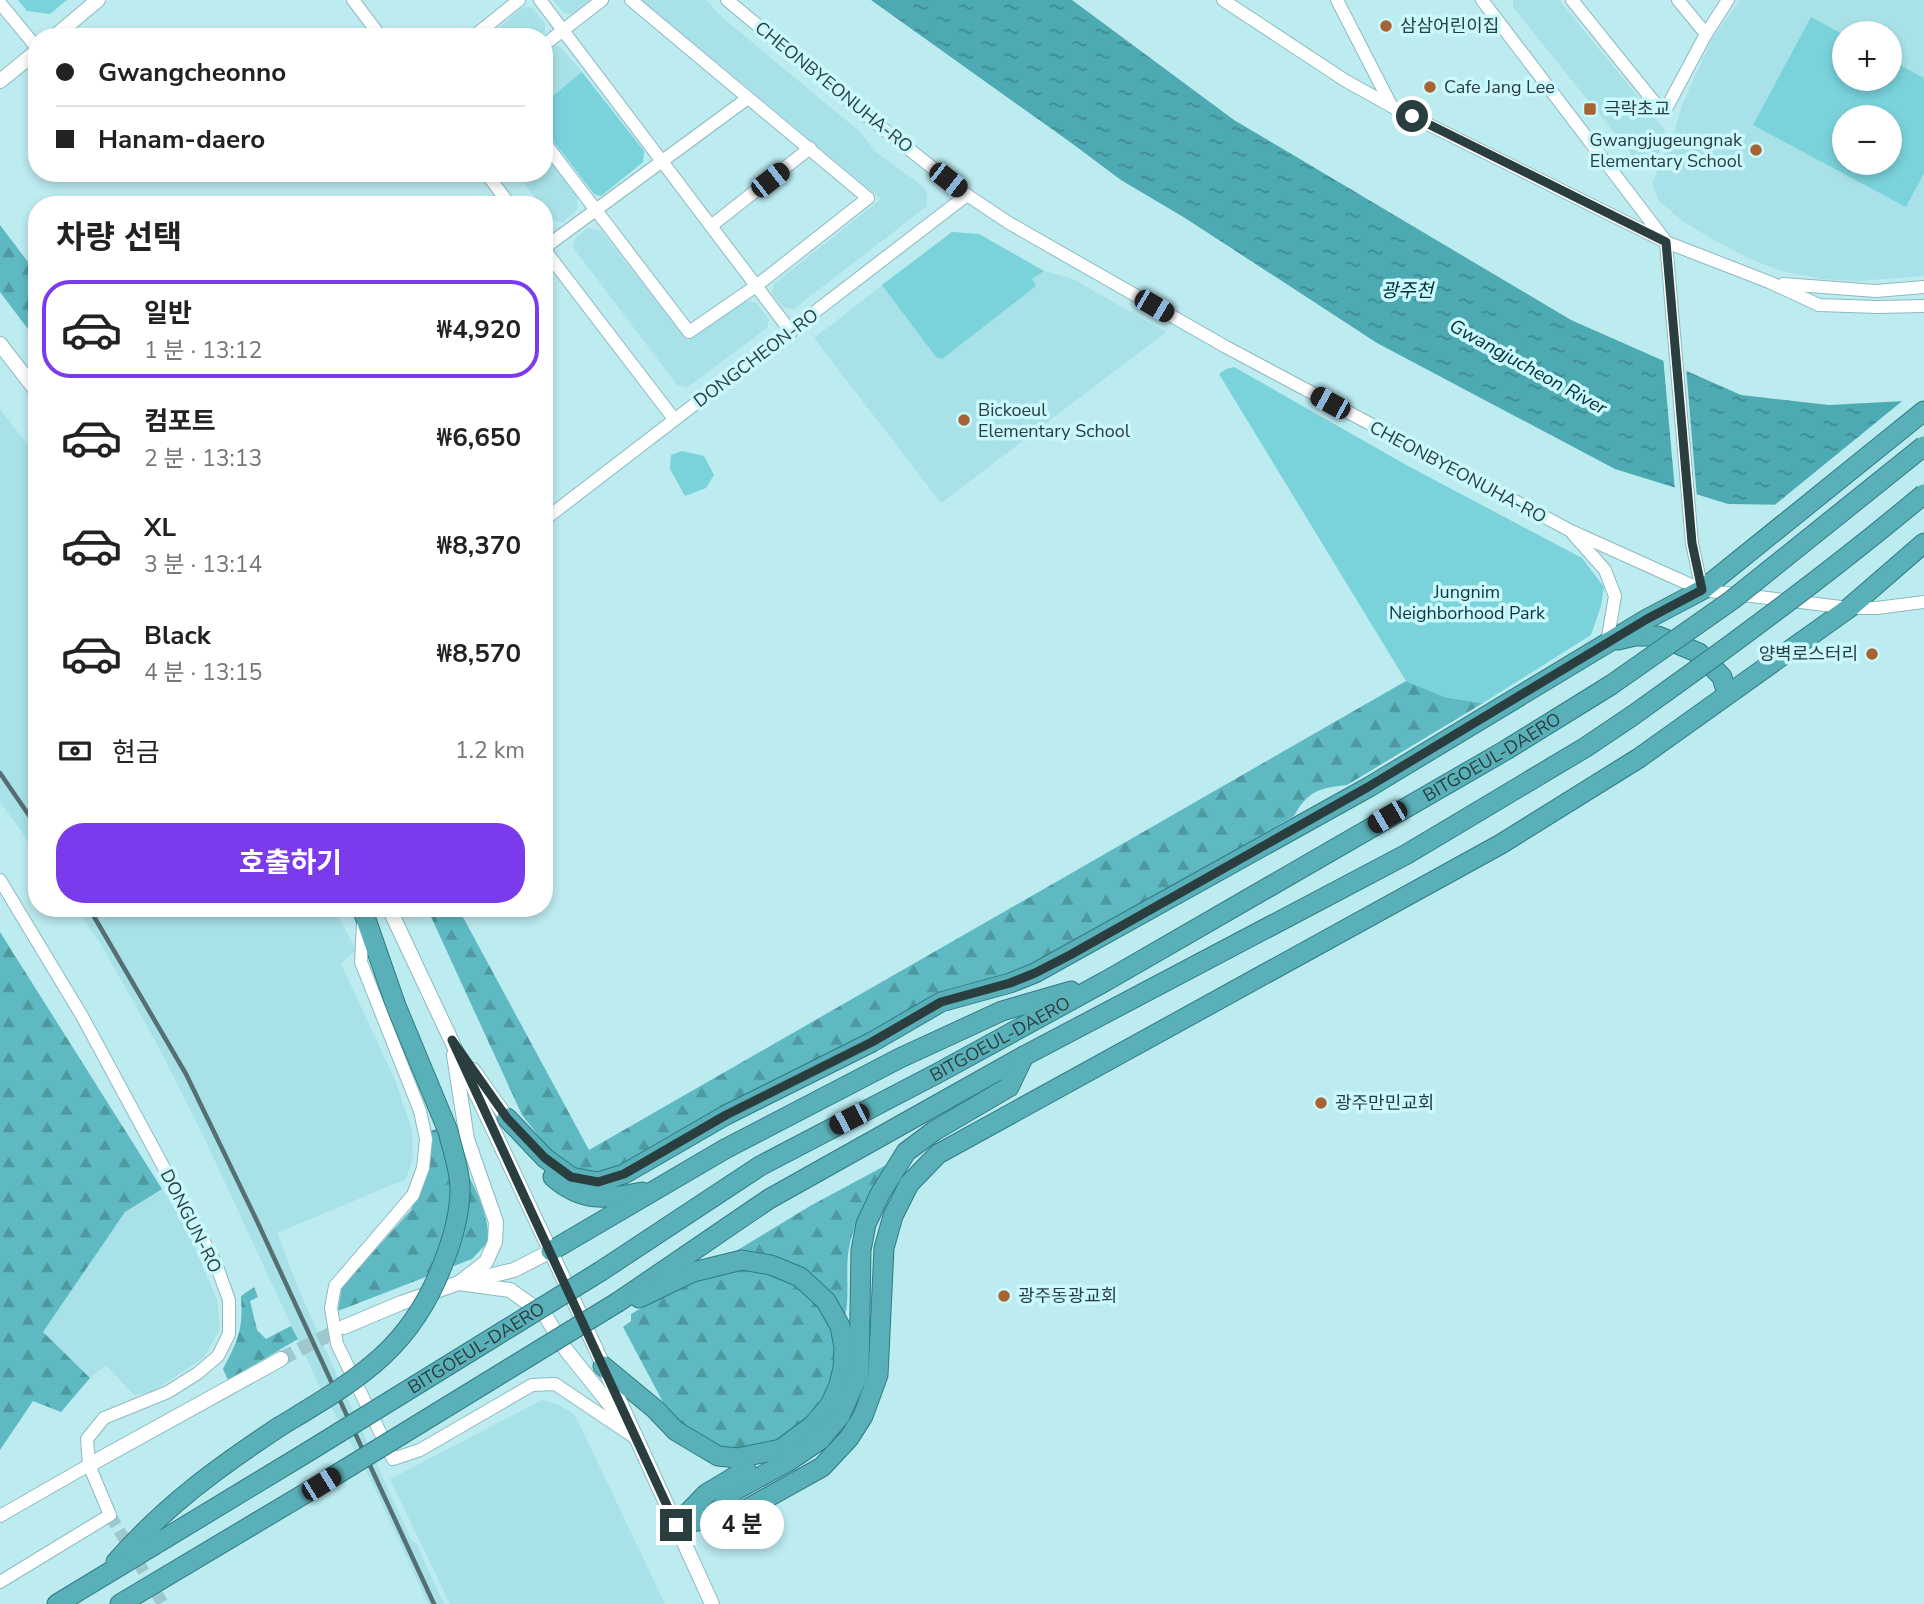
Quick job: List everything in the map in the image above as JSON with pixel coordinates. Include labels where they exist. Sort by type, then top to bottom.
[{"type":"highway","points":[[507,1118],[545,1158],[571,1177],[598,1182],[624,1174],[726,1115],[872,1042],[941,1002],[1010,983],[1035,973],[1368,787],[1607,643],[1702,590],[1924,411]]},
{"type":"highway","name":"BITGOEUL-DAERO","points":[[57,1604],[601,1271],[760,1166],[939,1073],[1106,981],[1506,750],[1611,685],[1742,591],[1924,446]]},
{"type":"highway","name":"BITGOEUL-DAERO","points":[[120,1604],[618,1302],[769,1199],[1024,1056],[1407,854],[1586,747],[1790,603],[1924,494]]},
{"type":"highway","points":[[676,1525],[745,1510],[822,1466],[849,1438],[863,1416],[878,1375],[883,1261],[893,1216],[909,1184],[938,1154],[1501,844],[1639,758],[1849,608],[1924,543]]},
{"type":"highway","points":[[1607,643],[1635,636],[1658,636],[1699,653],[1722,677],[1727,694]]},
{"type":"highway","points":[[103,1577],[145,1528],[217,1468],[373,1366],[405,1335],[439,1273],[455,1230],[460,1187],[448,1131],[396,1006],[365,917]]},
{"type":"highway","points":[[551,1251],[725,1149],[900,1058],[1002,1011],[1106,981]]},
{"type":"highway","points":[[713,1518],[734,1491],[789,1461],[820,1440],[840,1416],[859,1373],[862,1250],[866,1224],[880,1194],[906,1152],[934,1131],[1009,1087],[1024,1056]]},
{"type":"highway","points":[[507,1118],[534,1159],[555,1180],[580,1195],[591,1198],[655,1189]]},
{"type":"highway","points":[[618,1302],[644,1298],[693,1272],[742,1260],[771,1265],[800,1277],[826,1301],[840,1326],[844,1347],[843,1368],[830,1405],[813,1425],[781,1449],[706,1493],[676,1525]]},
{"type":"highway","points":[[603,1366],[677,1431],[718,1456],[738,1458],[781,1449]]},
{"type":"street","points":[[65,28],[98,0]]},
{"type":"street","points":[[352,0],[374,28]]},
{"type":"street","points":[[484,28],[519,0]]},
{"type":"street","points":[[540,0],[791,332]]},
{"type":"street","points":[[553,37],[602,0]]},
{"type":"street","points":[[553,153],[689,332],[756,286],[869,198],[631,0]]},
{"type":"street","name":"CHEONBYEONUHA-RO","points":[[727,0],[967,195],[1009,223],[1226,347],[1571,531],[1702,590],[1849,608],[1877,608],[1924,602]]},
{"type":"street","points":[[1223,0],[1346,81],[1391,106],[1666,242],[1769,282],[1819,305],[1924,306]]},
{"type":"street","points":[[1337,0],[1391,106]]},
{"type":"street","points":[[1482,0],[1666,242],[1692,543],[1702,590]]},
{"type":"street","points":[[1572,0],[1654,102],[1666,109],[1706,34],[1728,0]]},
{"type":"street","points":[[1678,0],[1706,34]]},
{"type":"street","points":[[0,3],[28,39]]},
{"type":"street","points":[[0,81],[28,58]]},
{"type":"street","points":[[553,242],[748,98]]},
{"type":"street","points":[[711,226],[810,148]]},
{"type":"street","name":"DONGCHEON-RO","points":[[553,513],[967,195]]},
{"type":"street","points":[[553,261],[674,419]]},
{"type":"street","points":[[1769,282],[1826,289],[1876,291],[1924,287]]},
{"type":"street","points":[[0,344],[28,380]]},
{"type":"street","points":[[1571,531],[1605,570],[1615,596],[1607,643]]},
{"type":"street","name":"DONGUN-RO","points":[[0,880],[88,1028],[216,1264],[229,1300],[229,1334],[218,1356],[198,1373],[168,1392],[104,1418],[87,1439],[89,1465]]},
{"type":"street","points":[[363,917],[361,962],[420,1111],[426,1139],[423,1168],[413,1195],[335,1286],[331,1308],[337,1343],[393,1459],[420,1450],[532,1385],[555,1384],[638,1439]]},
{"type":"street","points":[[393,917],[551,1251],[712,1604]]},
{"type":"street","points":[[452,1040],[507,1118]]},
{"type":"street","points":[[452,1040],[467,1139],[496,1222],[495,1242],[486,1262],[459,1283]]},
{"type":"street","points":[[344,1327],[459,1283],[514,1270],[551,1251]]},
{"type":"street","points":[[459,1283],[510,1290],[545,1315],[566,1350],[638,1439]]},
{"type":"street","points":[[0,1516],[281,1359]]},
{"type":"street","points":[[0,1582],[110,1515],[89,1465]]},
{"type":"shaded area","points":[[553,0],[590,0],[572,14],[564,13]]},
{"type":"shaded area","points":[[642,0],[706,0],[724,19],[860,132],[876,152],[924,187],[927,206],[794,309],[784,308],[772,294],[774,284],[881,199]]},
{"type":"shaded area","points":[[1513,0],[1559,0],[1665,130],[1659,153],[1642,167],[1513,7]]},
{"type":"shaded area","name":"Gwangjugeungnak Elementary School","points":[[1740,0],[1924,0],[1924,276],[1858,281],[1822,279],[1781,271],[1748,258],[1684,222],[1659,201],[1652,183],[1673,137],[1682,105],[1712,39]]},
{"type":"shaded area","points":[[523,7],[532,8],[545,23],[545,28],[498,28]]},
{"type":"shaded area","points":[[553,47],[561,47],[582,72],[553,96]]},
{"type":"shaded area","points":[[553,164],[577,195],[577,210],[563,222],[553,221],[553,196],[534,196],[523,182],[553,182]]},
{"type":"shaded area","points":[[587,228],[601,231],[688,341],[745,301],[756,303],[769,319],[767,328],[688,387],[677,385],[573,247],[575,239]]},
{"type":"shaded area","name":"Bickoeul Elementary School","points":[[952,232],[979,234],[1044,271],[1071,278],[1166,332],[941,503],[814,338]]},
{"type":"shaded area","points":[[0,409],[28,445],[28,841],[0,802]]},
{"type":"shaded area","points":[[82,917],[339,917],[356,950],[341,964],[395,1080],[412,1130],[413,1158],[406,1179],[277,1233],[301,1295],[412,1542],[416,1543],[444,1604],[428,1604],[370,1478],[319,1385],[203,1135],[157,1044],[102,946]]},
{"type":"shaded area","points":[[162,1189],[184,1222],[217,1300],[220,1329],[203,1358],[152,1392],[134,1395],[106,1365],[90,1378],[43,1332],[125,1212]]},
{"type":"shaded area","points":[[542,1400],[559,1405],[575,1415],[665,1604],[450,1604],[390,1479]]},
{"type":"green space","points":[[18,0],[67,0],[50,14],[27,11]]},
{"type":"green space","points":[[1811,17],[1832,28],[1832,91],[1902,91],[1902,66],[1924,78],[1924,173],[1906,207],[1846,175],[1902,175],[1902,105],[1832,105],[1832,167],[1753,125]]},
{"type":"green space","points":[[582,72],[644,151],[643,162],[601,196],[594,194],[553,141],[553,96]]},
{"type":"green space","points":[[0,225],[28,262],[28,329],[0,292]]},
{"type":"green space","points":[[952,232],[979,234],[1044,271],[1032,279],[1036,286],[942,359],[936,357],[882,285]]},
{"type":"green space","name":"Jungnim Neighborhood Park","points":[[1234,367],[1408,466],[1582,558],[1604,587],[1591,635],[1483,703],[1445,697],[1406,681],[1219,374]]},
{"type":"green space","points":[[682,451],[704,456],[714,475],[706,488],[685,496],[670,469],[671,455]]},
{"type":"green space","points":[[1406,681],[1445,697],[1483,703],[1347,785],[1315,792],[1304,801],[1294,816],[1031,969],[849,1045],[620,1169],[597,1173],[578,1170],[552,1153],[522,1115],[431,917],[463,917],[589,1150]]},
{"type":"green space","points":[[0,932],[162,1189],[125,1212],[43,1332],[90,1378],[61,1412],[33,1401],[0,1450]]},
{"type":"green space","points":[[438,1129],[472,1182],[484,1210],[489,1241],[472,1259],[338,1311],[342,1287],[411,1210],[430,1161],[428,1131]]},
{"type":"green space","points":[[890,1163],[866,1204],[852,1236],[848,1256],[845,1315],[838,1313],[829,1297],[731,1254],[810,1206]]},
{"type":"green space","points":[[742,1267],[769,1271],[797,1282],[821,1305],[834,1329],[836,1367],[824,1402],[778,1443],[738,1452],[720,1449],[683,1426],[663,1402],[623,1327],[631,1321],[631,1314],[695,1278]]},
{"type":"green space","points":[[254,1287],[258,1297],[250,1301],[257,1330],[266,1339],[291,1326],[298,1339],[228,1380],[223,1369],[239,1334],[241,1296]]},
{"type":"water","name":"광주천","points":[[871,0],[1072,0],[1234,120],[1571,320],[1741,395],[1829,405],[1924,400],[1924,507],[1728,504],[1615,469],[1377,343],[1185,218],[1121,180]]},
{"type":"pier","points":[[1663,356],[1686,367],[1697,498],[1675,491]]},
{"type":"pier","points":[[1924,397],[1924,510],[1771,508],[1906,398]]},
{"type":"tunnel","points":[[281,1359],[344,1327]]},
{"type":"tunnel","points":[[110,1515],[163,1604]]},
{"type":"railway","points":[[0,773],[28,814]]},
{"type":"railway","points":[[94,917],[186,1074],[434,1604]]},
{"type":"place","name":"삼삼어린이집","points":[[1386,26]]},
{"type":"place","name":"Cafe Jang Lee","points":[[1430,87]]},
{"type":"place","name":"극락초교","points":[[1590,109]]},
{"type":"place","name":"Gwangjugeungnak Elementary School","points":[[1756,150]]},
{"type":"place","name":"Bickoeul Elementary School","points":[[964,420]]},
{"type":"place","name":"양벽로스터리","points":[[1872,654]]},
{"type":"place","name":"광주만민교회","points":[[1321,1103]]},
{"type":"place","name":"광주동광교회","points":[[1004,1296]]},
{"type":"route","points":[[676,1525],[452,1040],[507,1118],[545,1158],[571,1177],[598,1182],[624,1174],[726,1115],[872,1042],[941,1002],[1010,983],[1070,955],[1156,904],[1368,787],[1647,619],[1702,590],[1693,556],[1666,242],[1412,116]]},
{"type":"water label","name":"Gwangjucheon River","points":[[1528,367]]}]
